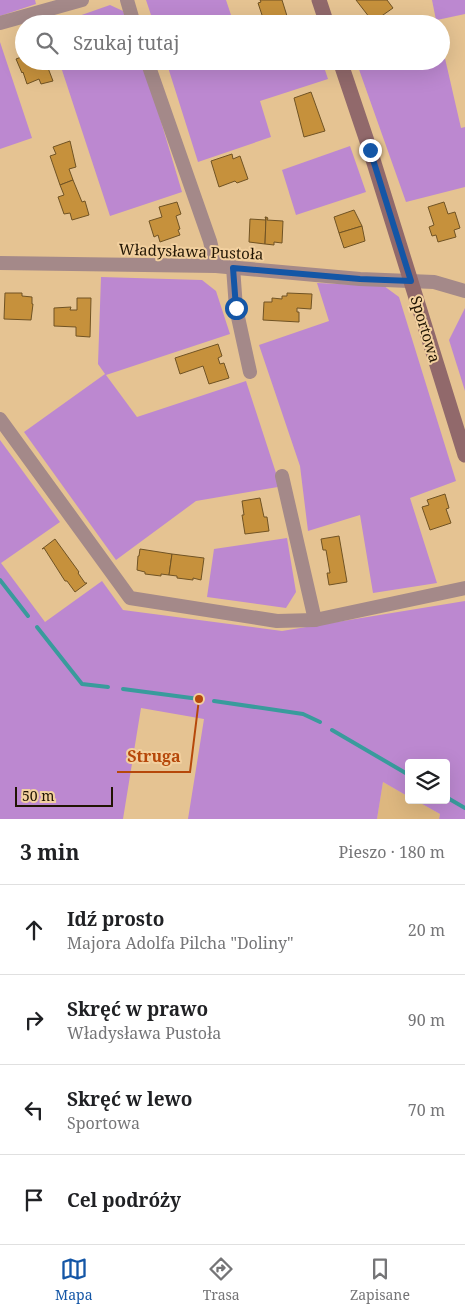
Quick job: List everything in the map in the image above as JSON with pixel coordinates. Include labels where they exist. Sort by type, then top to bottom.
[{"type":"street","points":[[29,15],[82,0]]},
{"type":"street","points":[[127,0],[131,15]]},
{"type":"street","points":[[319,0],[324,15]]},
{"type":"street","points":[[0,23],[15,19]]},
{"type":"street","points":[[150,70],[210,241],[216,266]]},
{"type":"street","name":"Sportowa","points":[[343,70],[370,150],[465,455]]},
{"type":"street","name":"Władysława Pustoła","points":[[0,263],[216,266],[360,279],[434,282],[465,291]]},
{"type":"street","points":[[233,268],[236,308],[250,372]]},
{"type":"street","points":[[0,420],[130,598],[277,621],[315,620],[465,588]]},
{"type":"street","points":[[282,476],[315,620]]},
{"type":"shaded area","points":[[0,0],[35,0],[36,4],[0,16]]},
{"type":"shaded area","points":[[146,0],[226,0],[231,15],[151,15]]},
{"type":"shaded area","points":[[432,0],[465,0],[465,14],[450,17],[450,15],[435,15]]},
{"type":"shaded area","points":[[110,5],[123,11],[125,15],[82,15]]},
{"type":"shaded area","points":[[0,42],[32,138],[0,149]]},
{"type":"shaded area","points":[[62,70],[144,70],[154,98],[182,192],[110,216]]},
{"type":"shaded area","points":[[169,70],[325,70],[328,79],[260,101],[271,137],[198,162]]},
{"type":"shaded area","points":[[359,70],[448,70],[461,128],[465,127],[465,187],[406,202]]},
{"type":"shaded area","points":[[350,146],[366,192],[296,215],[282,170]]},
{"type":"shaded area","points":[[101,277],[202,280],[216,291],[230,334],[106,375],[137,417],[246,381],[276,473],[278,487],[196,501],[116,560],[24,432],[105,374],[98,364]]},
{"type":"shaded area","points":[[317,283],[384,286],[399,297],[456,481],[410,498],[437,583],[373,593],[360,515],[308,531],[300,466],[259,345],[329,321]]},
{"type":"shaded area","points":[[465,308],[465,391],[449,340]]},
{"type":"shaded area","points":[[0,440],[60,522],[1,563],[45,622],[102,581],[123,610],[282,631],[465,601],[465,819],[439,819],[440,814],[422,804],[450,804],[450,759],[405,759],[405,795],[383,782],[377,819],[188,819],[204,719],[141,708],[123,819],[0,819]]},
{"type":"shaded area","points":[[287,538],[296,592],[286,608],[207,597],[214,549]]},
{"type":"shaded area","points":[[383,782],[405,795],[405,804],[422,804],[440,814],[439,819],[377,819]]},
{"type":"building","points":[[260,0],[282,0],[287,15],[262,15],[258,3],[261,2]]},
{"type":"building","points":[[356,0],[387,0],[393,8],[383,15],[368,15]]},
{"type":"building","points":[[21,70],[49,70],[53,81],[41,84],[39,79],[27,84]]},
{"type":"building","points":[[311,92],[325,131],[304,137],[294,98]]},
{"type":"building","points":[[70,141],[76,167],[69,169],[73,180],[60,185],[50,156],[56,154],[53,147]]},
{"type":"building","points":[[232,154],[233,159],[240,156],[248,179],[237,183],[235,181],[219,187],[211,161]]},
{"type":"building","points":[[73,180],[82,202],[85,201],[89,215],[72,220],[70,213],[64,214],[58,197],[64,195],[60,185]]},
{"type":"building","points":[[177,202],[181,214],[176,216],[180,235],[160,242],[158,235],[154,237],[149,221],[162,217],[159,207]]},
{"type":"building","points":[[444,202],[448,214],[455,212],[460,228],[454,230],[456,237],[438,242],[436,235],[432,236],[429,227],[434,225],[428,207]]},
{"type":"building","points":[[354,210],[362,226],[339,233],[334,217]]},
{"type":"building","points":[[266,217],[268,218],[267,220],[283,221],[282,243],[274,242],[274,245],[265,244]]},
{"type":"building","points":[[250,219],[266,220],[265,244],[249,242]]},
{"type":"building","points":[[362,226],[365,241],[344,248],[339,233]]},
{"type":"building","points":[[5,293],[22,293],[22,296],[32,297],[31,320],[4,319]]},
{"type":"building","points":[[287,293],[312,294],[311,309],[297,308],[299,322],[263,320],[264,302],[272,302],[272,298],[282,299],[282,296],[287,296]]},
{"type":"building","points":[[77,298],[91,298],[90,337],[76,336],[76,327],[54,326],[54,308],[71,307],[70,310],[77,310]]},
{"type":"building","points":[[218,344],[222,356],[218,358],[220,364],[224,363],[229,378],[209,384],[203,366],[180,374],[175,358]]},
{"type":"building","points":[[445,494],[449,508],[446,509],[451,523],[430,530],[422,507],[429,505],[427,500]]},
{"type":"building","points":[[260,498],[264,517],[267,517],[269,531],[245,534],[242,501]]},
{"type":"building","points":[[339,536],[347,582],[329,585],[327,573],[330,573],[326,550],[323,550],[321,539]]},
{"type":"building","points":[[55,539],[85,583],[87,583],[75,592],[65,581],[44,548],[42,549]]},
{"type":"building","points":[[140,549],[172,554],[169,575],[145,574],[145,572],[137,570]]},
{"type":"building","points":[[172,554],[204,558],[201,580],[177,578],[177,576],[169,575]]},
{"type":"waterway","points":[[0,580],[28,616]]},
{"type":"waterway","points":[[37,627],[82,684],[108,687]]},
{"type":"waterway","points":[[123,689],[199,699]]},
{"type":"waterway","points":[[214,701],[303,714],[320,722]]},
{"type":"waterway","points":[[332,730],[405,773]]},
{"type":"waterway","points":[[450,799],[465,808]]},
{"type":"place","name":"Struga","points":[[199,699]]},
{"type":"route","points":[[236,308],[233,268],[360,279],[411,281],[370,150]]}]
